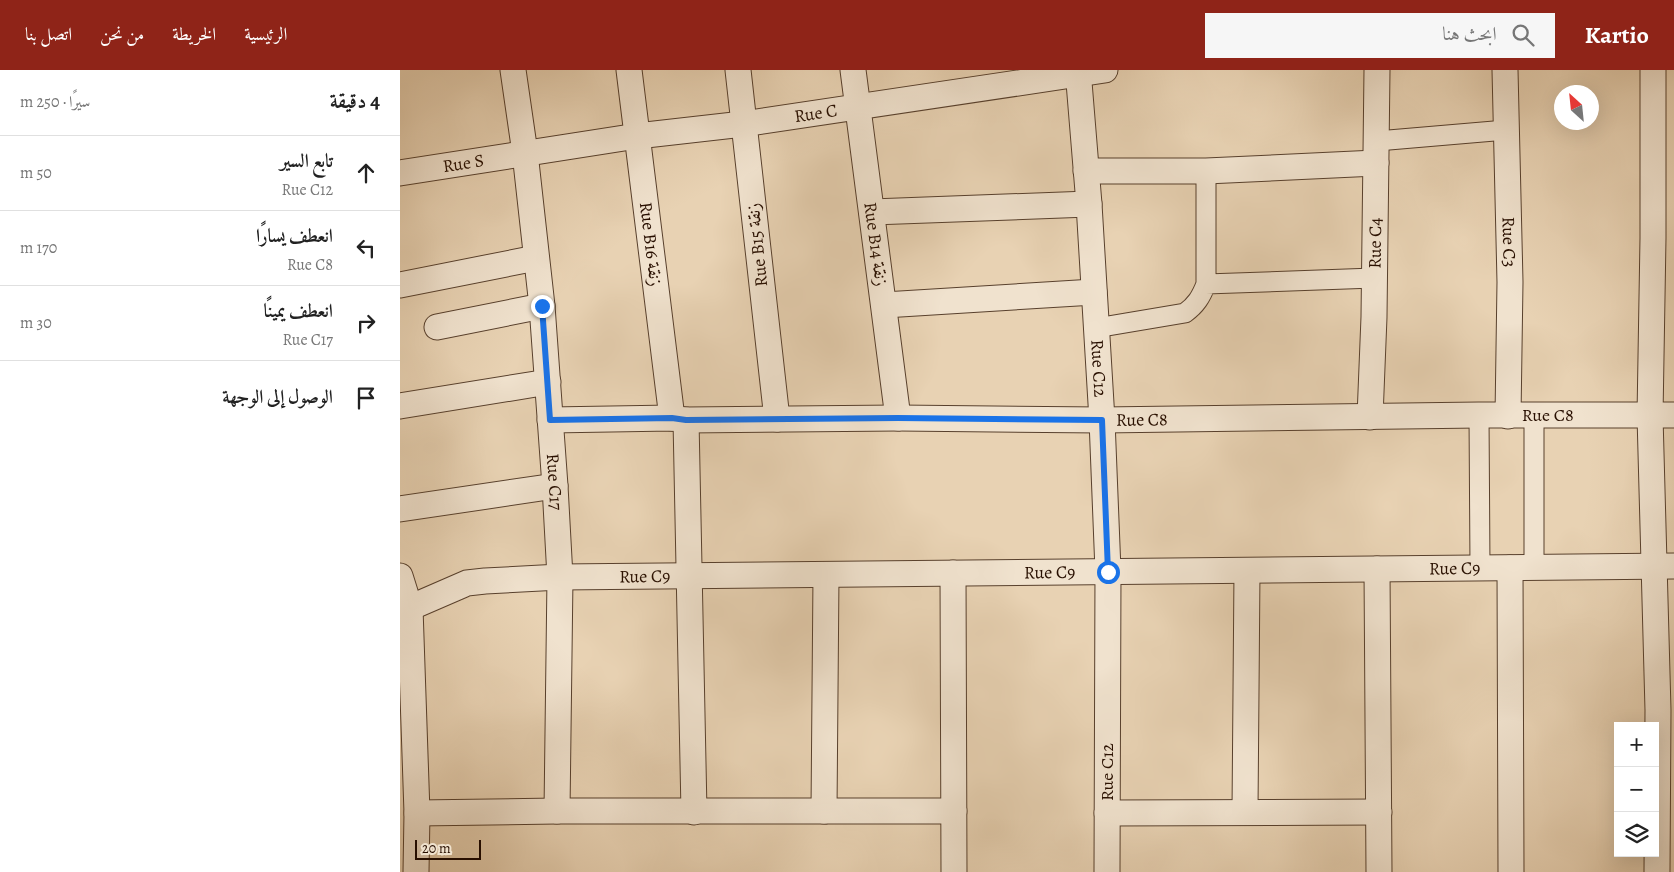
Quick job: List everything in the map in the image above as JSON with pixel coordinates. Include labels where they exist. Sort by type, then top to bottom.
[{"type":"street","name":"Rue C17","points":[[513,70],[525,153],[542,306],[555,486],[560,577],[557,811]]},
{"type":"street","name":"Rue B16 زنقة","points":[[629,70],[679,419],[688,576],[694,812]]},
{"type":"street","name":"Rue B15 زنقة","points":[[738,70],[777,419]]},
{"type":"street","name":"Rue B14 زنقة","points":[[853,70],[898,418]]},
{"type":"street","name":"Rue C","points":[[525,153],[637,136],[743,124],[858,107],[963,81],[1105,70]]},
{"type":"street","name":"Rue C4","points":[[1370,417],[1377,152],[1377,70]]},
{"type":"street","name":"Rue C3","points":[[1505,70],[1510,282],[1508,416]]},
{"type":"street","points":[[1653,70],[1664,151],[1662,416],[1666,710],[1663,857]]},
{"type":"street","name":"Rue C12","points":[[1078,72],[1089,204],[1102,420],[1108,572],[1107,872]]},
{"type":"street","points":[[1086,171],[1206,171],[1377,152],[1506,130]]},
{"type":"street","name":"Rue S","points":[[400,173],[525,153]]},
{"type":"street","points":[[1096,328],[1184,313],[1202,296],[1206,284],[1206,171]]},
{"type":"street","points":[[872,212],[1089,204]]},
{"type":"street","points":[[400,285],[536,258]]},
{"type":"street","points":[[1206,284],[1374,278]]},
{"type":"street","points":[[884,305],[1094,292]]},
{"type":"street","points":[[437,327],[542,306]]},
{"type":"street","points":[[400,406],[548,382]]},
{"type":"street","points":[[1479,415],[1480,567]]},
{"type":"street","name":"Rue C8","points":[[550,420],[898,418],[1102,420],[1479,415],[1662,416]]},
{"type":"street","points":[[1511,872],[1522,568],[1534,416]]},
{"type":"street","points":[[400,508],[555,486]]},
{"type":"street","name":"Rue C9","points":[[405,610],[467,584],[485,581],[560,577],[1665,566]]},
{"type":"street","points":[[1377,569],[1379,872]]},
{"type":"street","points":[[1245,811],[1247,571]]},
{"type":"street","points":[[953,573],[954,872]]},
{"type":"street","points":[[824,811],[826,575]]},
{"type":"street","points":[[400,576],[405,610],[417,813],[416,872]]},
{"type":"street","points":[[417,813],[954,811]]},
{"type":"street","points":[[1107,813],[1379,812]]},
{"type":"route","points":[[542,306],[550,420],[898,418],[1102,420],[1108,572]]}]
